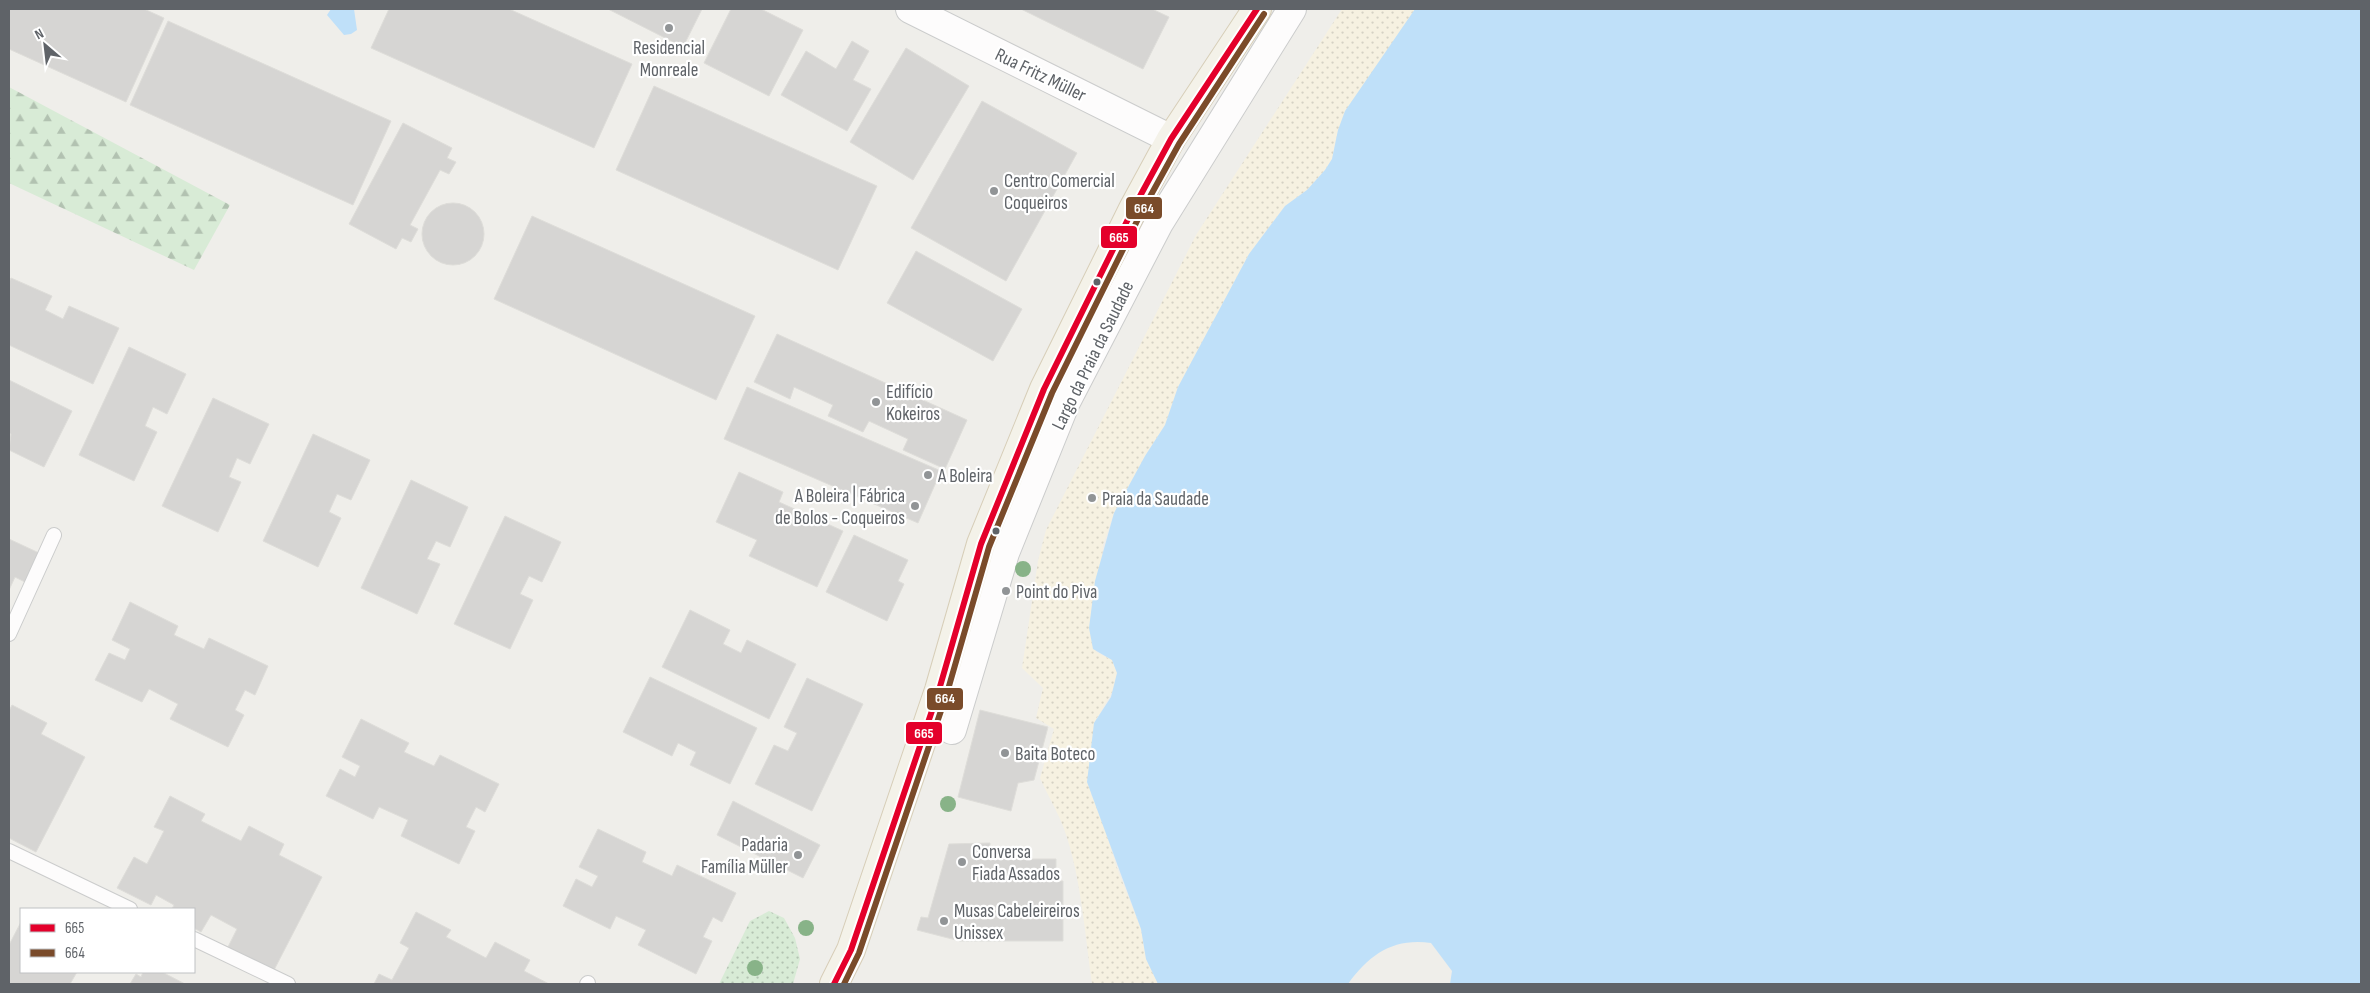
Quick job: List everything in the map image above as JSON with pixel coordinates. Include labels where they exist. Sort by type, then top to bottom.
[{"type":"main road","points":[[834,984],[851,950],[924,733],[984,536],[1044,388],[1133,209],[1171,139],[1257,9]]},
{"type":"street","name":"Rua Fritz Müller","points":[[910,9],[1171,139]]},
{"type":"street","name":"Largo da Praia da Saudade","points":[[952,730],[1005,553],[1066,402],[1160,223],[1292,9]]},
{"type":"lane","points":[[9,634],[54,535]]},
{"type":"lane","points":[[9,851],[128,908]]},
{"type":"lane","points":[[195,940],[288,984]]},
{"type":"green space","points":[[9,87],[230,205],[194,270],[9,183]]},
{"type":"green space","points":[[769,911],[784,918],[795,938],[800,959],[793,984],[719,984],[750,921]]},
{"type":"sand","name":"Praia da Saudade","points":[[1342,9],[1415,9],[1338,130],[1332,159],[1325,170],[1307,190],[1285,206],[1249,254],[1178,387],[1165,425],[1145,456],[1114,513],[1103,545],[1096,652],[1112,660],[1117,673],[1114,689],[1094,723],[1091,795],[1098,807],[1118,871],[1141,929],[1146,959],[1158,984],[1092,984],[1081,900],[1067,837],[1040,778],[1054,729],[1036,718],[1043,688],[1022,668],[1038,561],[1046,530],[1196,235]]},
{"type":"water","points":[[331,9],[354,9],[357,30],[351,34],[344,35],[327,15]]},
{"type":"water","points":[[1415,9],[2361,9],[2361,984],[1450,984],[1452,971],[1431,943],[1417,942],[1405,943],[1384,950],[1365,964],[1348,984],[1158,984],[1146,959],[1141,929],[1087,782],[1094,723],[1111,697],[1117,673],[1112,660],[1093,649],[1089,628],[1095,581],[1114,513],[1145,456],[1165,425],[1178,387],[1249,254],[1285,206],[1307,190],[1325,170],[1332,159],[1338,130],[1345,111]]},
{"type":"building","points":[[9,9],[144,9],[164,18],[126,102],[9,49]]},
{"type":"building","points":[[389,9],[509,9],[632,64],[594,148],[371,48]]},
{"type":"building","name":"Residencial Monreale","points":[[608,9],[702,9],[683,47]]},
{"type":"building","points":[[731,9],[761,9],[803,30],[769,96],[704,63]]},
{"type":"building","points":[[1021,9],[1152,9],[1169,17],[1143,69]]},
{"type":"building","points":[[168,21],[391,121],[353,205],[130,105]]},
{"type":"building","points":[[852,41],[869,51],[853,80],[871,89],[847,131],[781,95],[806,51],[836,69]]},
{"type":"building","points":[[906,48],[969,86],[913,180],[850,142]]},
{"type":"building","points":[[654,86],[877,186],[838,270],[616,170]]},
{"type":"building","name":"Centro Comercial Coqueiros","points":[[982,101],[1077,153],[1006,281],[911,228]]},
{"type":"building","points":[[403,123],[452,148],[447,158],[456,162],[449,174],[440,170],[410,225],[418,229],[411,242],[402,238],[396,249],[349,224]]},
{"type":"building","points":[[453,203],[465,206],[475,212],[481,222],[484,234],[481,246],[475,256],[465,262],[453,265],[441,262],[431,256],[425,246],[422,234],[425,222],[431,212],[441,206]]},
{"type":"building","points":[[532,216],[755,316],[716,400],[494,299]]},
{"type":"building","points":[[916,251],[1022,309],[993,361],[887,303]]},
{"type":"building","points":[[11,278],[52,296],[45,310],[63,319],[69,306],[119,328],[93,384],[9,345],[9,282]]},
{"type":"building","name":"Edifício Kokeiros","points":[[777,334],[967,420],[945,469],[903,450],[908,439],[869,421],[863,432],[828,416],[833,405],[794,387],[790,399],[754,382]]},
{"type":"building","points":[[129,347],[186,374],[167,414],[153,407],[145,426],[157,432],[134,481],[79,455]]},
{"type":"building","points":[[9,380],[72,411],[44,467],[9,450],[11,434],[9,433]]},
{"type":"building","points":[[747,387],[941,471],[918,523],[724,439]]},
{"type":"building","points":[[213,398],[269,424],[250,464],[237,458],[229,477],[241,482],[218,532],[162,506]]},
{"type":"building","points":[[313,434],[370,460],[351,500],[337,494],[329,512],[341,518],[318,567],[263,541]]},
{"type":"building","points":[[739,472],[783,492],[779,502],[843,531],[817,587],[749,556],[757,540],[716,522]]},
{"type":"building","points":[[411,480],[468,507],[450,547],[436,541],[427,559],[440,564],[417,614],[361,588]]},
{"type":"building","points":[[505,516],[561,542],[542,582],[529,576],[520,594],[533,600],[510,649],[454,624]]},
{"type":"building","points":[[854,535],[908,560],[898,581],[904,584],[887,621],[826,592]]},
{"type":"building","points":[[9,539],[39,553],[25,582],[15,577],[9,590]]},
{"type":"building","points":[[130,602],[178,626],[174,635],[204,649],[209,638],[268,666],[255,695],[245,690],[235,710],[244,715],[228,747],[170,719],[178,704],[149,689],[142,702],[95,680],[109,653],[125,660],[130,649],[112,640]]},
{"type":"building","points":[[690,610],[730,630],[723,644],[741,653],[747,640],[796,664],[769,719],[662,667]]},
{"type":"building","points":[[650,677],[757,728],[730,784],[690,765],[696,752],[678,743],[672,756],[623,732]]},
{"type":"building","points":[[807,678],[863,704],[812,811],[755,784],[774,745],[788,751],[797,733],[784,727]]},
{"type":"building","points":[[12,705],[47,723],[41,734],[85,757],[36,852],[9,838],[9,711]]},
{"type":"building","name":"Baita Boteco","points":[[980,710],[1048,727],[1034,780],[1018,783],[1011,811],[958,797]]},
{"type":"building","points":[[361,719],[409,743],[404,752],[434,766],[440,755],[499,784],[485,812],[476,807],[466,827],[475,831],[459,864],[401,836],[408,820],[379,807],[373,819],[326,796],[340,769],[355,777],[360,766],[342,757]]},
{"type":"building","points":[[170,796],[205,814],[201,821],[241,841],[249,826],[284,844],[279,855],[322,877],[273,972],[227,949],[237,929],[211,915],[201,932],[195,929],[195,908],[172,908],[174,905],[156,895],[151,905],[117,888],[134,857],[147,864],[164,831],[154,827]]},
{"type":"building","points":[[733,801],[820,845],[803,878],[717,835]]},
{"type":"building","points":[[598,829],[646,852],[642,862],[672,876],[677,865],[736,893],[722,922],[713,917],[703,937],[712,941],[696,974],[638,945],[646,930],[616,916],[610,929],[563,906],[576,879],[592,887],[598,876],[579,867]]},
{"type":"building","points":[[990,843],[990,859],[1056,859],[1056,881],[1063,881],[1063,941],[960,941],[917,930],[921,917],[928,918],[949,844]]},
{"type":"building","points":[[416,912],[451,930],[446,937],[486,958],[495,942],[530,960],[524,971],[549,984],[374,984],[379,974],[392,980],[409,948],[400,943]]},
{"type":"building","points":[[20,924],[20,973],[76,973],[70,984],[9,984],[9,945]]},
{"type":"building","points":[[143,973],[164,973],[185,984],[130,984],[136,974],[141,977]]},
{"type":"transit line","name":"665","points":[[834,984],[851,950],[939,690],[981,544],[1044,389],[1133,209],[1171,139],[1257,9]]},
{"type":"transit line","name":"664","points":[[844,984],[859,953],[947,693],[989,547],[1052,393],[1141,213],[1179,144],[1264,14]]},
{"type":"place","name":"Residencial Monreale","points":[[669,28]]},
{"type":"place","name":"Centro Comercial Coqueiros","points":[[994,191]]},
{"type":"place","name":"Edifício Kokeiros","points":[[876,402]]},
{"type":"place","name":"A Boleira","points":[[928,475]]},
{"type":"place","name":"Praia da Saudade","points":[[1092,498]]},
{"type":"place","name":"A Boleira | Fábrica de Bolos - Coqueiros","points":[[915,506]]},
{"type":"place","name":"Point do Piva","points":[[1006,591]]},
{"type":"place","name":"Baita Boteco","points":[[1005,753]]},
{"type":"place","name":"Padaria Família Müller","points":[[798,855]]},
{"type":"place","name":"Conversa Fiada Assados","points":[[962,862]]},
{"type":"place","name":"Musas Cabeleireiros Unissex","points":[[944,921]]}]
